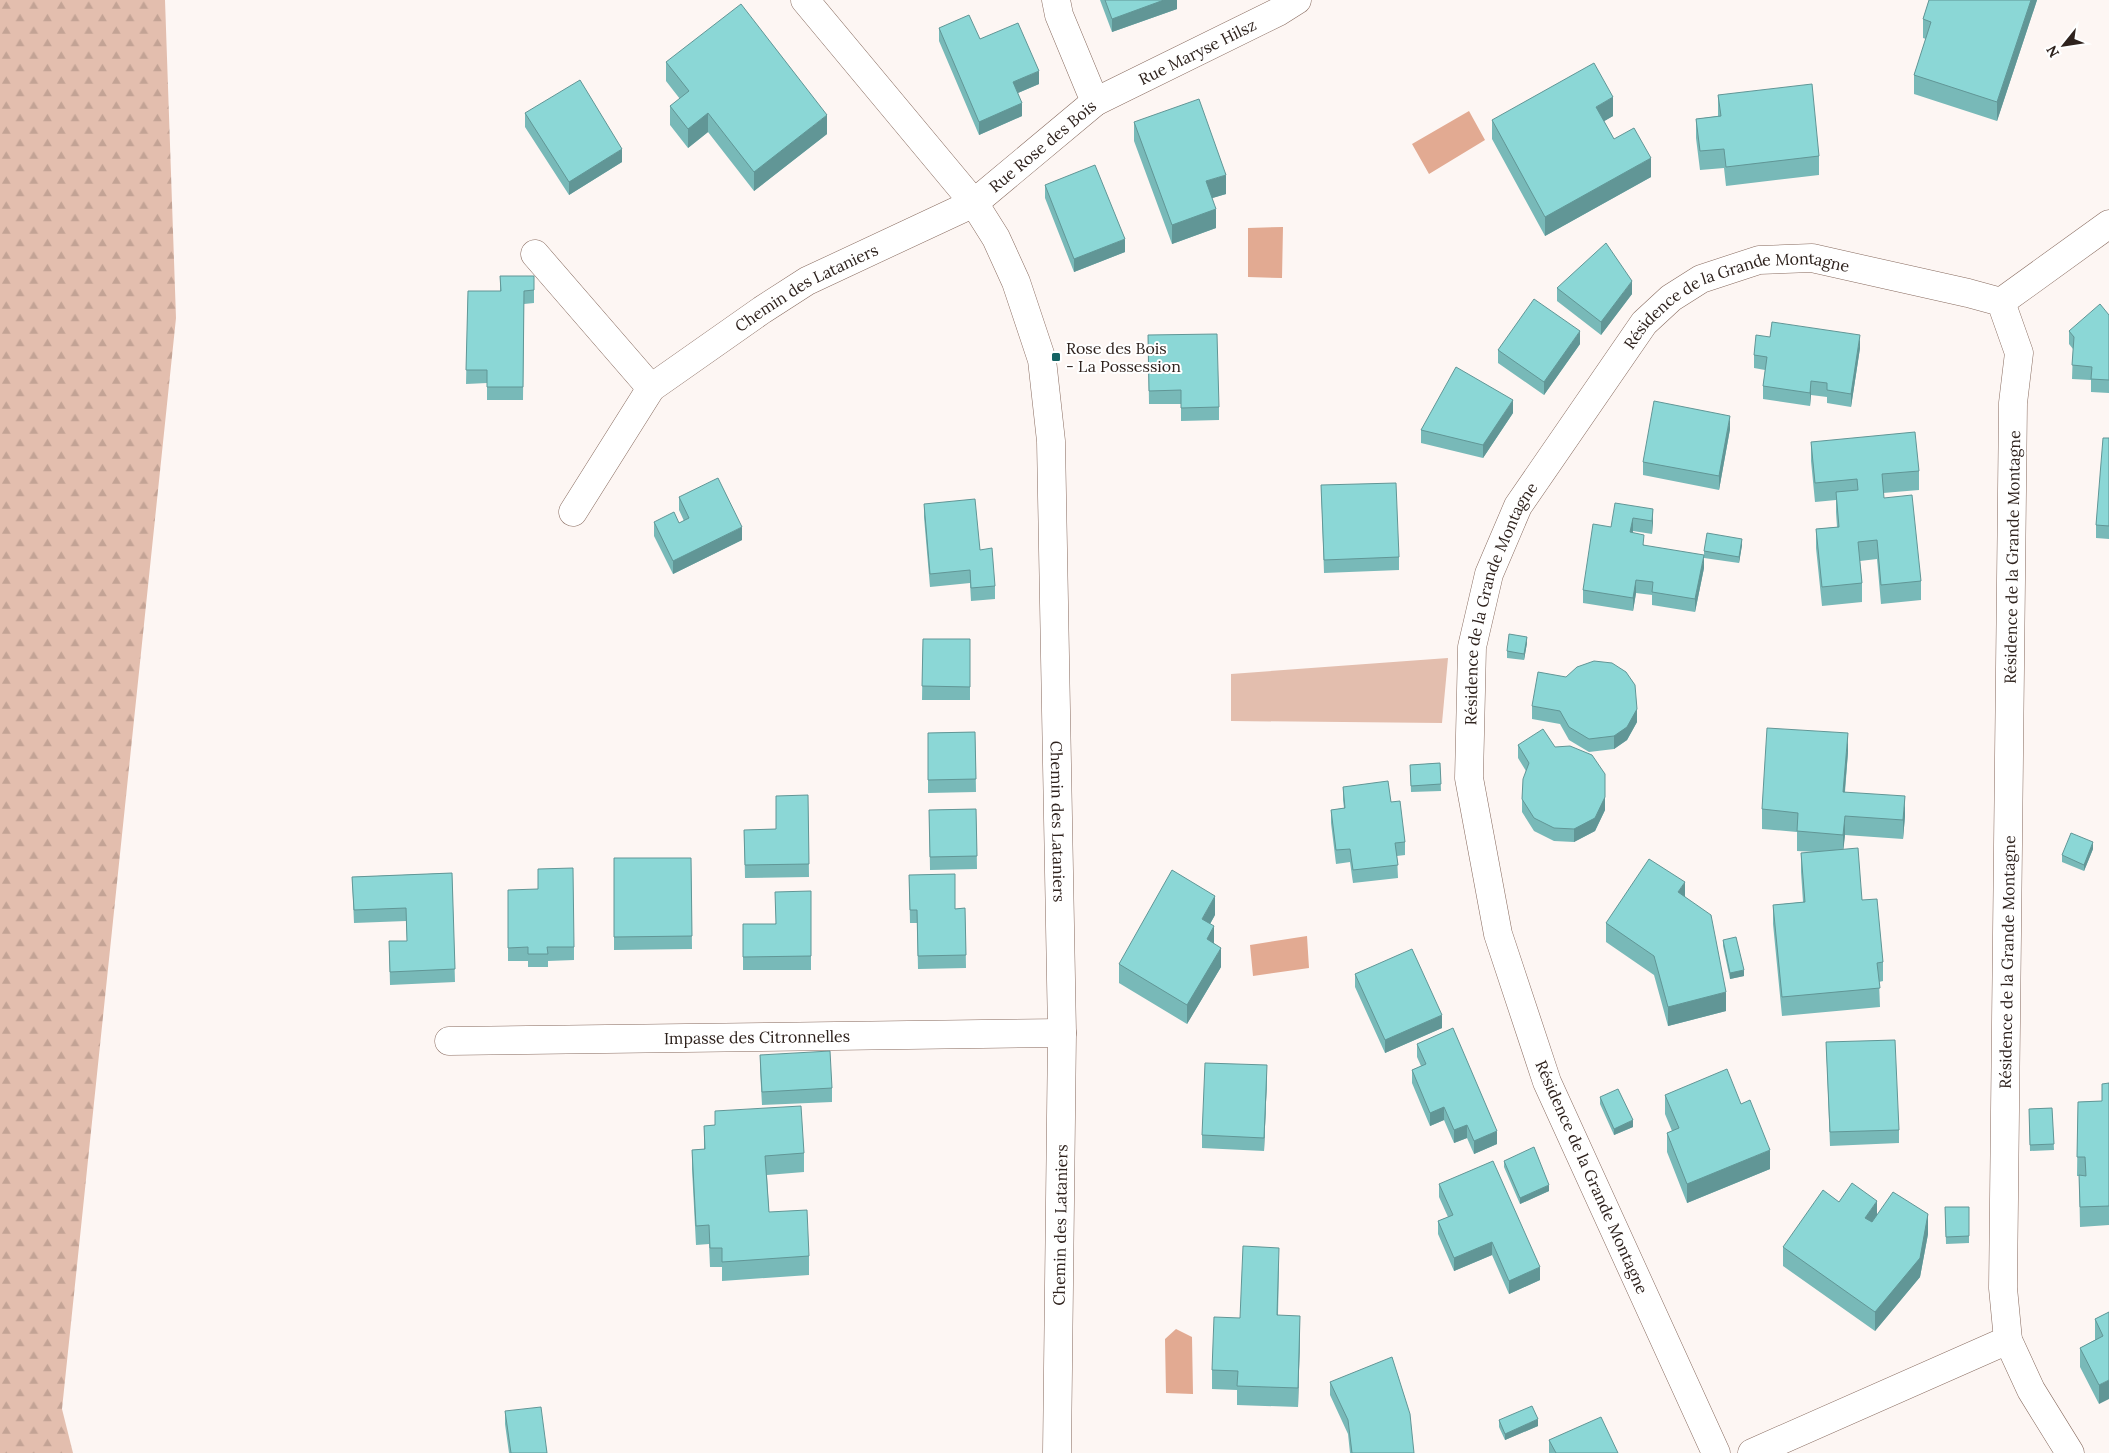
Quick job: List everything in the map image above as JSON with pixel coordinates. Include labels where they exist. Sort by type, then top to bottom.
[{"type":"street","name":"Chemin des Lataniers","points":[[805,0],[974,204],[996,238],[1016,282],[1042,360],[1051,441],[1062,1034],[1057,1453]]},
{"type":"street","name":"Rue Rose des Bois","points":[[974,204],[1095,102],[1059,15],[1056,0]]},
{"type":"street","name":"Rue Maryse Hilsz","points":[[1095,102],[1278,12],[1297,0]]},
{"type":"street","name":"Chemin des Lataniers","points":[[573,512],[651,388],[762,310],[808,281],[974,204]]},
{"type":"street","points":[[2001,302],[2109,224]]},
{"type":"street","points":[[535,254],[651,388]]},
{"type":"street","name":"Résidence de la Grande Montagne","points":[[1716,1453],[1547,1082],[1498,934],[1469,778],[1472,647],[1489,574],[1518,506],[1644,323],[1671,298],[1701,279],[1759,260],[1812,258],[2001,302],[2019,353],[2014,403],[2003,1288],[2008,1340],[2031,1390],[2070,1453]]},
{"type":"street","name":"Impasse des Citronnelles","points":[[449,1041],[1062,1034]]},
{"type":"street","points":[[1752,1453],[2008,1340]]},
{"type":"green space","points":[[0,0],[165,0],[176,318],[62,1409],[73,1453],[0,1453]]},
{"type":"green space","points":[[1448,658],[1442,723],[1231,721],[1231,674]]},
{"type":"shaded area","points":[[1469,111],[1485,140],[1429,174],[1412,144]]},
{"type":"shaded area","points":[[1283,227],[1282,278],[1248,277],[1248,228]]},
{"type":"shaded area","points":[[1307,936],[1309,968],[1253,976],[1250,945]]},
{"type":"shaded area","points":[[1176,1329],[1192,1337],[1193,1394],[1166,1393],[1165,1339]]},
{"type":"building","points":[[1105,0],[1164,0],[1112,19]]},
{"type":"building","points":[[1929,0],[2031,0],[1997,102],[1914,75],[1931,22],[1923,19]]},
{"type":"building","points":[[741,4],[827,115],[754,172],[708,113],[688,129],[670,106],[689,91],[666,62]]},
{"type":"building","points":[[969,15],[980,39],[1018,23],[1039,71],[1013,82],[1022,103],[979,122],[939,28]]},
{"type":"building","points":[[1594,63],[1613,97],[1596,107],[1614,139],[1634,128],[1651,158],[1545,217],[1492,120]]},
{"type":"building","points":[[580,80],[622,149],[569,182],[525,113]]},
{"type":"building","points":[[1812,84],[1819,156],[1726,167],[1724,149],[1700,151],[1696,119],[1721,116],[1718,95]]},
{"type":"building","points":[[1199,99],[1226,175],[1206,181],[1216,209],[1172,225],[1134,122]]},
{"type":"building","points":[[1095,165],[1125,239],[1074,259],[1045,185]]},
{"type":"building","points":[[1606,243],[1632,281],[1601,322],[1557,288]]},
{"type":"building","points":[[500,276],[534,276],[534,290],[524,291],[523,387],[487,387],[487,370],[466,370],[468,291],[501,291]]},
{"type":"building","points":[[1534,299],[1580,331],[1544,382],[1498,350]]},
{"type":"building","points":[[2100,304],[2109,315],[2109,380],[2091,379],[2092,367],[2072,365],[2074,337],[2069,331]]},
{"type":"building","points":[[1772,322],[1860,335],[1851,394],[1827,390],[1827,383],[1811,381],[1810,393],[1763,386],[1767,357],[1754,355],[1756,335],[1770,337]]},
{"type":"building","points":[[1217,334],[1219,407],[1181,408],[1181,390],[1149,391],[1148,335]]},
{"type":"building","points":[[1456,367],[1513,400],[1483,445],[1421,430]]},
{"type":"building","points":[[1654,401],[1730,416],[1719,476],[1643,462]]},
{"type":"building","points":[[1915,432],[1919,471],[1882,474],[1884,498],[1912,495],[1921,581],[1881,585],[1877,540],[1858,542],[1862,583],[1822,587],[1816,529],[1839,527],[1836,492],[1858,490],[1857,479],[1815,483],[1811,442]]},
{"type":"building","points":[[2103,438],[2109,438],[2109,526],[2096,525]]},
{"type":"building","points":[[718,478],[742,527],[673,561],[654,522],[674,512],[679,523],[689,518],[679,497]]},
{"type":"building","points":[[1396,483],[1399,557],[1324,560],[1321,485]]},
{"type":"building","points":[[975,499],[980,550],[992,548],[995,586],[971,588],[970,570],[930,574],[924,504]]},
{"type":"building","points":[[1615,503],[1653,509],[1652,521],[1633,518],[1630,532],[1644,535],[1643,545],[1704,555],[1695,599],[1652,592],[1653,582],[1636,580],[1633,598],[1583,590],[1593,524],[1611,527]]},
{"type":"building","points":[[1707,533],[1742,539],[1739,557],[1704,551]]},
{"type":"building","points":[[1509,634],[1527,637],[1524,654],[1507,651]]},
{"type":"building","points":[[923,639],[970,639],[970,687],[922,686]]},
{"type":"building","points":[[1594,661],[1612,663],[1626,672],[1635,685],[1637,709],[1627,727],[1614,736],[1589,739],[1569,727],[1560,711],[1532,706],[1538,672],[1566,677],[1577,667]]},
{"type":"building","points":[[1767,728],[1848,733],[1843,792],[1905,796],[1903,820],[1845,816],[1843,835],[1797,831],[1798,813],[1762,809]]},
{"type":"building","points":[[1543,729],[1555,747],[1570,746],[1592,755],[1605,774],[1605,797],[1595,818],[1574,829],[1554,828],[1534,818],[1522,799],[1523,779],[1529,763],[1518,745]]},
{"type":"building","points":[[975,732],[976,779],[928,780],[928,733]]},
{"type":"building","points":[[1440,763],[1441,784],[1411,786],[1410,765]]},
{"type":"building","points":[[1388,781],[1391,802],[1400,801],[1405,842],[1395,843],[1398,865],[1353,870],[1350,849],[1336,850],[1331,810],[1345,808],[1343,787]]},
{"type":"building","points":[[808,795],[809,864],[745,865],[744,830],[776,829],[776,796]]},
{"type":"building","points":[[976,809],[977,856],[930,857],[929,810]]},
{"type":"building","points":[[2071,833],[2093,842],[2084,865],[2062,855]]},
{"type":"building","points":[[1858,848],[1862,900],[1877,899],[1883,962],[1877,963],[1880,988],[1782,997],[1773,905],[1805,902],[1801,853]]},
{"type":"building","points":[[614,858],[691,858],[692,936],[614,937]]},
{"type":"building","points":[[1649,859],[1685,882],[1678,892],[1711,915],[1726,992],[1668,1007],[1654,956],[1606,923]]},
{"type":"building","points":[[573,868],[574,947],[547,947],[548,954],[528,954],[528,947],[508,948],[508,890],[538,889],[538,869]]},
{"type":"building","points":[[1172,870],[1215,896],[1202,919],[1214,926],[1207,939],[1221,948],[1187,1005],[1119,964]]},
{"type":"building","points":[[452,873],[455,969],[390,972],[389,941],[407,941],[406,908],[354,910],[352,877]]},
{"type":"building","points":[[955,874],[955,909],[965,908],[966,955],[918,956],[917,910],[910,910],[909,875]]},
{"type":"building","points":[[811,891],[811,956],[743,957],[743,924],[776,924],[775,892]]},
{"type":"building","points":[[1736,937],[1744,970],[1730,973],[1723,940]]},
{"type":"building","points":[[1412,949],[1442,1015],[1385,1040],[1355,974]]},
{"type":"building","points":[[1453,1028],[1497,1131],[1474,1141],[1467,1125],[1454,1130],[1444,1107],[1430,1113],[1412,1070],[1426,1064],[1417,1044]]},
{"type":"building","points":[[1895,1040],[1899,1130],[1830,1132],[1826,1042]]},
{"type":"building","points":[[830,1051],[832,1088],[762,1092],[760,1055]]},
{"type":"building","points":[[1205,1063],[1267,1065],[1264,1138],[1202,1135]]},
{"type":"building","points":[[1727,1069],[1741,1104],[1750,1100],[1770,1150],[1687,1184],[1667,1133],[1679,1128],[1665,1095]]},
{"type":"building","points":[[2109,1083],[2109,1206],[2080,1207],[2079,1175],[2086,1176],[2085,1157],[2077,1157],[2078,1102],[2102,1101],[2102,1084]]},
{"type":"building","points":[[1618,1089],[1633,1120],[1614,1129],[1600,1097]]},
{"type":"building","points":[[801,1106],[804,1153],[765,1156],[769,1212],[807,1210],[809,1256],[722,1262],[722,1248],[710,1248],[709,1225],[696,1226],[692,1150],[705,1149],[704,1126],[715,1125],[715,1111]]},
{"type":"building","points":[[2052,1108],[2054,1144],[2030,1145],[2029,1109]]},
{"type":"building","points":[[1534,1147],[1549,1185],[1520,1198],[1504,1161]]},
{"type":"building","points":[[1493,1161],[1540,1267],[1509,1281],[1492,1242],[1454,1258],[1438,1221],[1453,1215],[1439,1184]]},
{"type":"building","points":[[1852,1183],[1877,1201],[1865,1218],[1872,1222],[1893,1192],[1928,1214],[1920,1258],[1875,1312],[1783,1247],[1823,1190],[1839,1202]]},
{"type":"building","points":[[1945,1207],[1969,1207],[1969,1236],[1946,1237]]},
{"type":"building","points":[[1243,1246],[1279,1248],[1277,1315],[1300,1316],[1298,1388],[1237,1386],[1238,1371],[1212,1370],[1214,1317],[1240,1318]]},
{"type":"building","points":[[2109,1312],[2109,1380],[2099,1385],[2080,1348],[2103,1336],[2095,1319]]},
{"type":"building","points":[[1392,1357],[1410,1414],[1414,1453],[1352,1453],[1348,1420],[1330,1382]]},
{"type":"building","points":[[1532,1406],[1538,1419],[1505,1434],[1499,1420]]},
{"type":"building","points":[[541,1407],[547,1453],[511,1453],[505,1411]]},
{"type":"building","points":[[1601,1417],[1618,1453],[1556,1453],[1549,1440]]},
{"type":"place","name":"Rose des Bois - La Possession","points":[[1056,357]]}]
